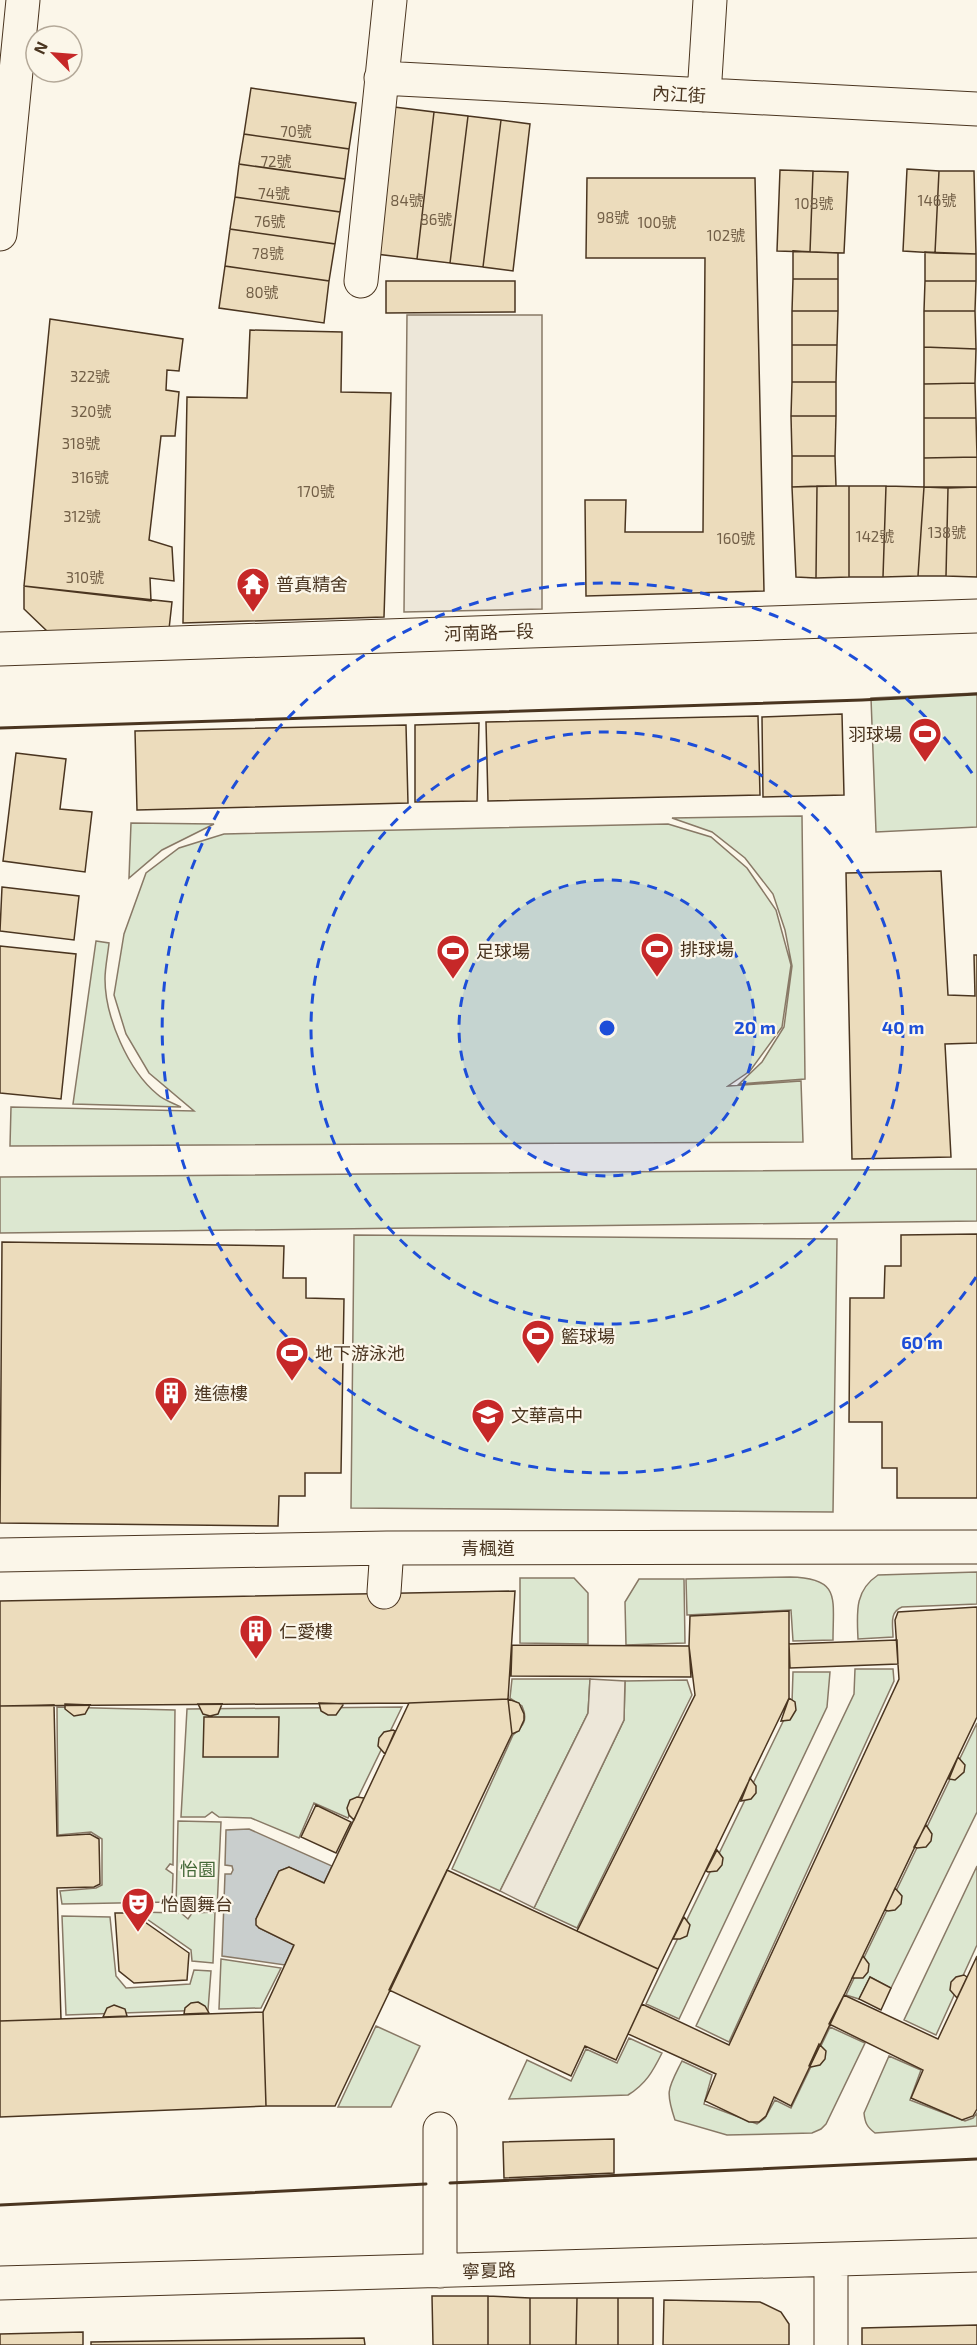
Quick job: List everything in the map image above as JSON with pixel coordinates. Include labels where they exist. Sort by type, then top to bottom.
[{"type":"street","points":[[0,234],[23,0]]},
{"type":"street","points":[[361,281],[390,0]]},
{"type":"street","points":[[704,95],[710,0]]},
{"type":"street","name":"內江街","points":[[381,78],[977,109]]},
{"type":"street","name":"河南路一段","points":[[0,649],[977,616]]},
{"type":"street","name":"青楓道","points":[[0,1555],[387,1548],[977,1547]]},
{"type":"street","points":[[384,1592],[387,1548]]},
{"type":"street","points":[[440,2129],[440,2271]]},
{"type":"street","name":"寧夏路","points":[[0,2283],[977,2255]]},
{"type":"street","points":[[831,2259],[831,2345]]},
{"type":"green space","name":"羽球場","points":[[977,693],[977,827],[876,832],[871,698]]},
{"type":"green space","points":[[802,816],[805,1079],[739,1084],[762,1062],[784,1027],[792,966],[785,930],[773,894],[745,858],[712,832],[672,818]]},
{"type":"green space","points":[[131,823],[214,824],[162,850],[129,878]]},
{"type":"green space","points":[[668,824],[711,837],[747,868],[776,910],[791,965],[782,1027],[750,1071],[728,1086],[801,1081],[803,1142],[10,1146],[11,1107],[194,1111],[149,1073],[126,1034],[114,995],[124,934],[146,873],[179,848],[224,834]]},
{"type":"green space","points":[[96,941],[109,943],[105,974],[106,994],[120,1042],[146,1084],[165,1100],[181,1107],[73,1104]]},
{"type":"green space","points":[[977,1169],[977,1221],[0,1233],[0,1177]]},
{"type":"green space","points":[[354,1235],[837,1239],[833,1512],[351,1508]]},
{"type":"green space","points":[[977,1572],[977,1604],[902,1607],[893,1616],[893,1637],[858,1639],[858,1612],[861,1595],[870,1581],[878,1575]]},
{"type":"green space","points":[[790,1577],[818,1581],[831,1593],[833,1640],[793,1641],[791,1610],[687,1615],[686,1579]]},
{"type":"green space","points":[[520,1578],[574,1578],[588,1593],[588,1644],[520,1643]]},
{"type":"green space","points":[[639,1579],[684,1579],[685,1643],[626,1645],[625,1602]]},
{"type":"green space","points":[[855,1669],[893,1669],[894,1681],[729,2042],[696,2026],[854,1694]]},
{"type":"green space","points":[[793,1672],[830,1672],[827,1707],[679,2019],[646,2004],[792,1703]]},
{"type":"green space","points":[[512,1679],[590,1679],[588,1713],[500,1891],[452,1869],[513,1735],[524,1722],[525,1715],[522,1706],[510,1698]]},
{"type":"green space","points":[[687,1680],[692,1695],[577,1928],[534,1908],[624,1720],[625,1681]]},
{"type":"green space","points":[[57,1707],[175,1710],[173,1865],[170,1864],[166,1869],[173,1874],[172,1902],[62,1904],[60,1891],[96,1888],[102,1885],[102,1839],[91,1832],[58,1835]]},
{"type":"green space","points":[[402,1707],[348,1818],[314,1803],[299,1838],[251,1818],[219,1817],[212,1812],[205,1817],[181,1817],[187,1709]]},
{"type":"green space","points":[[977,1723],[977,1812],[891,1988],[870,1977],[859,1999],[846,1995]]},
{"type":"green space","name":"怡園","points":[[178,1821],[221,1822],[217,1909],[176,1908]]},
{"type":"green space","points":[[977,1866],[977,1945],[936,2035],[904,2020]]},
{"type":"green space","points":[[137,1912],[181,1913],[188,1919],[192,1913],[215,1912],[213,1963],[192,1961],[191,1950]]},
{"type":"green space","points":[[62,1916],[110,1917],[116,1976],[126,1988],[190,1984],[194,1970],[211,1971],[208,2010],[66,2015]]},
{"type":"green space","points":[[221,1959],[281,1968],[261,2008],[219,2009]]},
{"type":"green space","points":[[376,2026],[420,2046],[391,2107],[338,2107]]},
{"type":"green space","points":[[830,2027],[865,2043],[826,2124],[821,2129],[812,2133],[727,2135],[675,2120],[669,2096],[682,2061],[712,2075],[704,2104],[757,2124],[765,2118],[775,2100],[791,2108]]},
{"type":"green space","points":[[629,2038],[662,2053],[648,2077],[628,2095],[509,2099],[527,2060],[571,2081],[586,2049],[617,2063]]},
{"type":"green space","points":[[889,2056],[921,2070],[910,2100],[965,2121],[973,2118],[977,2113],[977,2126],[875,2133],[867,2124],[864,2113]]},
{"type":"shaded area","points":[[407,315],[542,315],[542,609],[404,612]]},
{"type":"shaded area","points":[[590,1679],[625,1681],[624,1720],[534,1908],[500,1891],[588,1713]]},
{"type":"shaded area","points":[[249,1829],[332,1866],[324,1883],[289,1867],[279,1871],[256,1919],[259,1928],[294,1945],[285,1965],[222,1956],[225,1874],[231,1874],[233,1870],[232,1866],[225,1865],[226,1830]]},
{"type":"building","points":[[251,88],[356,103],[349,149],[244,134]]},
{"type":"building","points":[[394,107],[434,112],[417,259],[376,254]]},
{"type":"building","points":[[434,112],[468,116],[450,263],[417,259]]},
{"type":"building","points":[[468,116],[501,120],[483,267],[450,263]]},
{"type":"building","points":[[501,120],[530,124],[513,271],[483,267]]},
{"type":"building","points":[[244,134],[349,149],[345,179],[239,164]]},
{"type":"building","points":[[239,164],[345,179],[340,212],[235,197]]},
{"type":"building","points":[[907,169],[939,171],[935,253],[903,251]]},
{"type":"building","points":[[780,170],[813,171],[810,252],[777,251]]},
{"type":"building","points":[[813,171],[848,172],[844,253],[810,252]]},
{"type":"building","points":[[939,171],[974,171],[976,254],[935,253]]},
{"type":"building","points":[[587,178],[755,178],[764,591],[586,596],[585,500],[626,500],[625,532],[703,532],[705,258],[586,258]]},
{"type":"building","points":[[235,197],[340,212],[335,244],[230,229]]},
{"type":"building","points":[[230,229],[335,244],[329,281],[225,266]]},
{"type":"building","points":[[793,251],[838,253],[838,279],[793,279]]},
{"type":"building","points":[[925,252],[976,254],[976,281],[925,281]]},
{"type":"building","points":[[225,266],[329,281],[324,323],[219,308]]},
{"type":"building","points":[[793,279],[838,279],[838,311],[792,311]]},
{"type":"building","points":[[386,281],[515,281],[515,312],[386,313]]},
{"type":"building","points":[[925,281],[976,281],[975,311],[924,311]]},
{"type":"building","points":[[792,311],[838,311],[837,345],[792,345]]},
{"type":"building","points":[[924,311],[975,311],[976,349],[924,347]]},
{"type":"building","points":[[50,319],[183,339],[179,371],[167,370],[166,390],[179,392],[175,436],[161,436],[149,540],[172,547],[174,581],[150,578],[151,601],[24,586]]},
{"type":"building","points":[[250,330],[342,332],[341,392],[391,393],[384,617],[183,623],[187,397],[247,398]]},
{"type":"building","points":[[792,345],[837,345],[836,382],[792,382]]},
{"type":"building","points":[[924,347],[976,349],[975,383],[924,384]]},
{"type":"building","points":[[792,382],[836,382],[836,416],[791,416]]},
{"type":"building","points":[[975,383],[976,418],[924,418],[924,384]]},
{"type":"building","points":[[791,416],[836,416],[835,456],[792,456]]},
{"type":"building","points":[[924,418],[976,418],[977,457],[924,458]]},
{"type":"building","points":[[792,456],[835,456],[836,486],[792,487]]},
{"type":"building","points":[[977,457],[977,487],[924,487],[924,458]]},
{"type":"building","points":[[817,486],[816,578],[796,577],[792,487]]},
{"type":"building","points":[[817,486],[849,486],[849,577],[816,578]]},
{"type":"building","points":[[849,486],[886,486],[883,577],[849,577]]},
{"type":"building","points":[[886,486],[924,487],[918,576],[883,577]]},
{"type":"building","points":[[924,487],[948,488],[946,576],[918,576]]},
{"type":"building","points":[[977,487],[977,577],[946,576],[948,488]]},
{"type":"building","points":[[24,586],[172,602],[169,629],[48,632],[24,609]]},
{"type":"building","points":[[842,714],[844,795],[763,797],[762,717]]},
{"type":"building","points":[[758,716],[760,795],[488,801],[486,722]]},
{"type":"building","points":[[479,723],[477,801],[415,802],[415,725]]},
{"type":"building","points":[[406,725],[408,803],[137,810],[135,731]]},
{"type":"building","points":[[16,753],[66,759],[60,809],[92,812],[85,872],[3,861]]},
{"type":"building","points":[[941,871],[948,995],[975,996],[974,955],[977,955],[977,1043],[945,1044],[951,1157],[852,1159],[846,873]]},
{"type":"building","points":[[2,887],[79,896],[74,940],[0,931]]},
{"type":"building","points":[[0,946],[76,954],[61,1099],[0,1093]]},
{"type":"building","points":[[977,1234],[977,1498],[897,1498],[897,1468],[882,1468],[882,1422],[849,1422],[850,1298],[884,1298],[885,1266],[901,1266],[901,1235]]},
{"type":"building","name":"進德樓","points":[[2,1242],[284,1246],[283,1278],[306,1278],[306,1298],[344,1299],[341,1473],[305,1473],[305,1496],[279,1496],[278,1526],[0,1523]]},
{"type":"building","name":"仁愛樓","points":[[515,1591],[508,1699],[409,1703],[0,1706],[0,1601]]},
{"type":"building","points":[[977,1607],[977,1717],[791,2106],[774,2097],[766,2116],[759,2122],[749,2122],[705,2101],[716,2074],[628,2034],[642,2004],[729,2045],[899,1679],[895,1620],[898,1612]]},
{"type":"building","points":[[789,1611],[789,1698],[658,1969],[577,1931],[695,1695],[689,1646],[690,1616]]},
{"type":"building","points":[[897,1640],[898,1664],[790,1668],[789,1644]]},
{"type":"building","points":[[512,1645],[689,1646],[691,1677],[511,1676]]},
{"type":"building","points":[[789,1698],[795,1702],[796,1710],[790,1720],[781,1721]]},
{"type":"building","points":[[508,1699],[512,1734],[335,2106],[266,2106],[263,2012],[294,1945],[259,1928],[256,1925],[256,1919],[279,1871],[289,1867],[324,1883],[409,1703]]},
{"type":"building","points":[[508,1699],[519,1703],[524,1714],[519,1731],[512,1734]]},
{"type":"building","points":[[319,1703],[343,1705],[336,1715],[328,1715],[321,1711]]},
{"type":"building","points":[[65,1704],[90,1705],[85,1714],[74,1716],[65,1709]]},
{"type":"building","points":[[198,1704],[222,1704],[218,1714],[210,1716],[203,1714]]},
{"type":"building","points":[[54,1705],[57,1836],[90,1834],[99,1839],[100,1884],[94,1887],[57,1888],[61,2019],[0,2021],[0,1706]]},
{"type":"building","points":[[204,1717],[279,1717],[278,1757],[203,1757]]},
{"type":"building","points":[[395,1731],[385,1754],[378,1746],[379,1738],[384,1732]]},
{"type":"building","points":[[958,1757],[965,1765],[964,1772],[955,1780],[949,1779]]},
{"type":"building","points":[[750,1778],[756,1786],[756,1793],[751,1799],[741,1801]]},
{"type":"building","points":[[357,1797],[364,1798],[354,1820],[347,1808],[350,1800]]},
{"type":"building","points":[[316,1805],[351,1822],[336,1853],[301,1837]]},
{"type":"building","points":[[926,1825],[932,1834],[931,1841],[926,1847],[914,1847]]},
{"type":"building","points":[[717,1850],[723,1858],[722,1865],[717,1871],[708,1872],[706,1871]]},
{"type":"building","points":[[447,1870],[658,1969],[616,2060],[585,2046],[571,2076],[389,1990]]},
{"type":"building","points":[[895,1888],[902,1896],[901,1904],[895,1910],[885,1910]]},
{"type":"building","name":"怡園舞台","points":[[115,1913],[132,1913],[189,1953],[187,1980],[134,1983],[119,1971]]},
{"type":"building","points":[[684,1917],[690,1925],[687,1936],[673,1939]]},
{"type":"building","points":[[863,1956],[869,1964],[868,1972],[863,1978],[852,1978]]},
{"type":"building","points":[[977,1956],[977,2109],[973,2116],[962,2120],[911,2098],[923,2070],[829,2024],[844,1995],[938,2039]]},
{"type":"building","points":[[964,1975],[967,1977],[957,1998],[950,1990],[951,1982],[956,1977]]},
{"type":"building","points":[[870,1977],[891,1988],[881,2010],[859,1999]]},
{"type":"building","points":[[198,2002],[205,2006],[209,2013],[184,2014],[185,2008],[191,2003]]},
{"type":"building","points":[[114,2005],[125,2009],[127,2016],[103,2017],[107,2008]]},
{"type":"building","points":[[263,2012],[266,2106],[0,2117],[0,2021]]},
{"type":"building","points":[[819,2044],[826,2051],[825,2059],[820,2065],[811,2067],[809,2066]]},
{"type":"building","points":[[614,2139],[614,2173],[504,2178],[503,2142]]},
{"type":"building","points":[[432,2296],[488,2296],[488,2345],[433,2345]]},
{"type":"building","points":[[488,2296],[530,2298],[530,2345],[488,2345]]},
{"type":"building","points":[[530,2298],[577,2298],[576,2345],[530,2345]]},
{"type":"building","points":[[577,2298],[618,2298],[618,2345],[576,2345]]},
{"type":"building","points":[[618,2298],[653,2298],[653,2345],[618,2345]]},
{"type":"building","points":[[664,2300],[760,2302],[781,2312],[789,2324],[789,2345],[663,2345]]},
{"type":"building","points":[[977,2325],[977,2345],[862,2345],[862,2328]]},
{"type":"building","points":[[83,2332],[83,2345],[0,2345],[0,2334]]},
{"type":"building","points":[[364,2338],[365,2345],[91,2345],[91,2342]]},
{"type":"wall","points":[[0,728],[862,700],[977,694]]},
{"type":"wall","points":[[450,2183],[977,2159]]},
{"type":"wall","points":[[0,2205],[426,2184]]},
{"type":"place","name":"普真精舍","points":[[253,613]]},
{"type":"place","name":"羽球場","points":[[925,763]]},
{"type":"place","name":"排球場","points":[[657,978]]},
{"type":"place","name":"足球場","points":[[453,980]]},
{"type":"place","name":"籃球場","points":[[538,1365]]},
{"type":"place","name":"地下游泳池","points":[[292,1382]]},
{"type":"place","name":"進德樓","points":[[171,1422]]},
{"type":"place","name":"文華高中","points":[[488,1444]]},
{"type":"place","name":"仁愛樓","points":[[256,1660]]},
{"type":"place","name":"怡園舞台","points":[[138,1933]]}]
